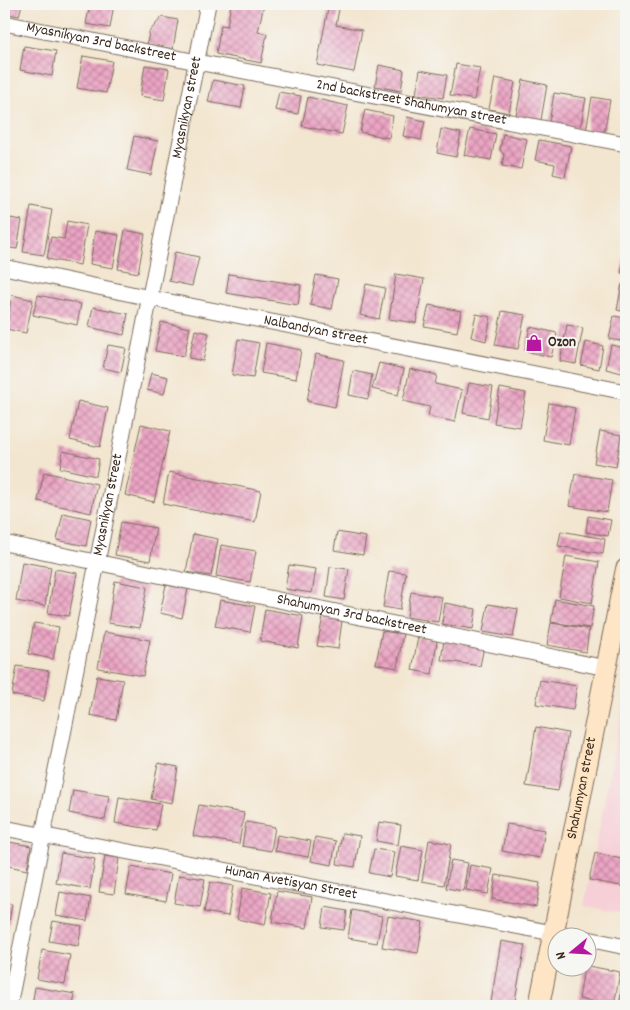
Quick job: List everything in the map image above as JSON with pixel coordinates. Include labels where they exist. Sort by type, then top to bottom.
[{"type":"street","name":"Myasnikyan street","points":[[9,1006],[208,4]]},
{"type":"street","name":"Myasnikyan 3rd backstreet","points":[[4,23],[197,62]]},
{"type":"street","name":"2nd backstreet Shahumyan street","points":[[197,62],[626,144]]},
{"type":"street","name":"Nalbandyan street","points":[[4,267],[150,298],[626,392]]},
{"type":"street","name":"Shahumyan 3rd backstreet","points":[[4,543],[606,668]]},
{"type":"street","name":"Shahumyan street","points":[[555,928],[626,569]]},
{"type":"street","name":"Hunan Avetisyan Street","points":[[4,828],[548,931]]},
{"type":"street","points":[[598,941],[626,947]]},
{"type":"street","name":"Shahumyan street","points":[[539,1006],[548,962]]},
{"type":"shaded area","points":[[626,691],[626,914],[584,906]]},
{"type":"building","points":[[4,4],[22,4],[19,16],[4,13]]},
{"type":"building","points":[[90,4],[114,4],[110,28],[86,24]]},
{"type":"building","points":[[231,4],[264,4],[258,32],[267,34],[261,63],[216,54],[221,25],[227,26]]},
{"type":"building","points":[[329,4],[340,4],[336,25],[362,30],[354,72],[317,65]]},
{"type":"building","points":[[162,17],[178,20],[173,49],[147,44],[149,32]]},
{"type":"building","points":[[24,46],[56,51],[52,76],[20,70]]},
{"type":"building","points":[[83,56],[112,61],[106,93],[77,88]]},
{"type":"building","points":[[456,64],[480,68],[474,100],[450,95]]},
{"type":"building","points":[[145,65],[169,69],[164,100],[140,96]]},
{"type":"building","points":[[379,65],[404,70],[401,91],[375,86]]},
{"type":"building","points":[[420,70],[447,75],[443,98],[416,94]]},
{"type":"building","points":[[495,78],[515,82],[509,113],[489,109]]},
{"type":"building","points":[[213,80],[245,86],[241,108],[208,102]]},
{"type":"building","points":[[523,80],[547,85],[541,120],[516,116]]},
{"type":"building","points":[[279,92],[301,96],[298,114],[275,110]]},
{"type":"building","points":[[554,93],[586,98],[580,129],[549,123]]},
{"type":"building","points":[[308,97],[348,106],[342,134],[302,126]]},
{"type":"building","points":[[592,97],[610,100],[604,134],[586,131]]},
{"type":"building","points":[[365,110],[393,116],[389,138],[360,132]]},
{"type":"building","points":[[407,117],[425,121],[421,140],[403,136]]},
{"type":"building","points":[[441,129],[461,133],[456,157],[437,153]]},
{"type":"building","points":[[470,129],[496,134],[491,160],[464,155]]},
{"type":"building","points":[[503,134],[527,139],[521,169],[502,166],[504,155],[500,150]]},
{"type":"building","points":[[134,136],[158,141],[151,175],[127,170]]},
{"type":"building","points":[[539,140],[571,146],[565,177],[553,174],[555,164],[535,160]]},
{"type":"building","points":[[31,206],[52,210],[44,255],[23,252]]},
{"type":"building","points":[[4,217],[22,220],[17,249],[4,247]]},
{"type":"building","points":[[67,221],[87,225],[80,265],[47,259],[51,237],[64,239]]},
{"type":"building","points":[[125,230],[145,234],[138,273],[118,269]]},
{"type":"building","points":[[95,231],[119,235],[113,268],[90,264]]},
{"type":"building","points":[[175,252],[199,257],[192,286],[169,281]]},
{"type":"building","points":[[626,252],[626,274],[621,273]]},
{"type":"building","points":[[229,274],[301,285],[298,305],[226,293]]},
{"type":"building","points":[[396,274],[424,279],[416,323],[389,319]]},
{"type":"building","points":[[316,275],[338,279],[332,309],[310,305]]},
{"type":"building","points":[[366,284],[385,288],[379,319],[360,315]]},
{"type":"building","points":[[622,284],[626,285],[626,312],[617,310]]},
{"type":"building","points":[[12,295],[33,300],[26,333],[6,329]]},
{"type":"building","points":[[38,295],[81,304],[77,325],[33,315]]},
{"type":"building","points":[[429,305],[461,311],[457,332],[424,326]]},
{"type":"building","points":[[93,307],[128,314],[124,335],[89,327]]},
{"type":"building","points":[[502,311],[525,315],[518,349],[495,345]]},
{"type":"building","points":[[476,314],[491,317],[486,341],[471,337]]},
{"type":"building","points":[[614,316],[626,318],[626,342],[609,339]]},
{"type":"building","points":[[161,322],[190,328],[184,356],[155,351]]},
{"type":"building","points":[[567,325],[583,328],[576,364],[560,361]]},
{"type":"building","points":[[530,327],[557,333],[551,357],[525,351]]},
{"type":"building","points":[[195,330],[209,333],[203,361],[189,358]]},
{"type":"building","points":[[238,339],[259,343],[253,378],[232,375]]},
{"type":"building","points":[[586,342],[603,346],[599,369],[581,365]]},
{"type":"building","points":[[266,343],[301,350],[296,379],[261,373]]},
{"type":"building","points":[[108,345],[126,348],[121,372],[103,368]]},
{"type":"building","points":[[611,345],[626,348],[626,374],[606,369]]},
{"type":"building","points":[[316,354],[344,360],[335,407],[307,401]]},
{"type":"building","points":[[379,363],[404,369],[398,395],[372,389]]},
{"type":"building","points":[[410,369],[437,375],[435,384],[462,390],[455,422],[428,416],[430,407],[403,401]]},
{"type":"building","points":[[353,371],[372,375],[368,399],[349,395]]},
{"type":"building","points":[[151,373],[168,377],[164,394],[147,390]]},
{"type":"building","points":[[469,383],[493,387],[488,418],[463,413]]},
{"type":"building","points":[[500,388],[526,393],[520,427],[494,423]]},
{"type":"building","points":[[78,401],[108,408],[100,447],[70,440]]},
{"type":"building","points":[[549,403],[575,408],[569,445],[543,440]]},
{"type":"building","points":[[141,424],[170,431],[154,502],[125,495]]},
{"type":"building","points":[[600,431],[621,435],[616,467],[594,463]]},
{"type":"building","points":[[63,451],[99,459],[96,476],[60,468]]},
{"type":"building","points":[[44,472],[97,484],[91,513],[38,501]]},
{"type":"building","points":[[169,472],[261,491],[255,522],[163,504]]},
{"type":"building","points":[[575,474],[612,480],[607,512],[569,506]]},
{"type":"building","points":[[63,513],[91,519],[86,546],[57,540]]},
{"type":"building","points":[[588,516],[611,520],[608,536],[586,532]]},
{"type":"building","points":[[121,522],[156,528],[150,561],[115,555]]},
{"type":"building","points":[[561,531],[605,539],[603,554],[558,546]]},
{"type":"building","points":[[337,532],[366,537],[363,555],[334,550]]},
{"type":"building","points":[[193,534],[218,539],[211,576],[186,572]]},
{"type":"building","points":[[221,545],[256,551],[250,582],[216,576]]},
{"type":"building","points":[[566,556],[599,562],[592,603],[559,597]]},
{"type":"building","points":[[22,562],[51,567],[45,606],[16,601]]},
{"type":"building","points":[[289,565],[316,569],[312,593],[285,589]]},
{"type":"building","points":[[330,567],[349,569],[344,600],[326,597]]},
{"type":"building","points":[[55,569],[77,573],[69,616],[48,613]]},
{"type":"building","points":[[389,571],[406,573],[400,610],[383,607]]},
{"type":"building","points":[[115,581],[147,587],[140,628],[108,623]]},
{"type":"building","points":[[166,585],[188,589],[182,618],[160,613]]},
{"type":"building","points":[[411,592],[442,597],[438,622],[407,617]]},
{"type":"building","points":[[555,599],[594,606],[590,628],[551,622]]},
{"type":"building","points":[[220,600],[255,606],[250,632],[215,626]]},
{"type":"building","points":[[445,603],[476,609],[473,629],[442,624]]},
{"type":"building","points":[[488,604],[518,609],[513,637],[483,632]]},
{"type":"building","points":[[265,609],[303,616],[298,648],[260,641]]},
{"type":"building","points":[[323,617],[342,621],[338,649],[317,646]]},
{"type":"building","points":[[34,623],[59,627],[53,659],[28,654]]},
{"type":"building","points":[[551,623],[589,629],[586,652],[547,645]]},
{"type":"building","points":[[382,631],[403,634],[397,668],[376,664]]},
{"type":"building","points":[[104,632],[150,640],[143,676],[98,668]]},
{"type":"building","points":[[418,637],[437,641],[432,674],[412,670]]},
{"type":"building","points":[[444,640],[484,647],[480,666],[441,660]]},
{"type":"building","points":[[17,666],[49,671],[44,701],[12,695]]},
{"type":"building","points":[[97,676],[123,680],[116,720],[90,715]]},
{"type":"building","points":[[540,680],[577,686],[573,710],[536,704]]},
{"type":"building","points":[[536,727],[568,733],[558,791],[526,786]]},
{"type":"building","points":[[158,763],[178,767],[172,803],[151,799]]},
{"type":"building","points":[[73,790],[109,796],[105,820],[69,813]]},
{"type":"building","points":[[119,797],[161,804],[156,830],[115,823]]},
{"type":"building","points":[[199,805],[244,813],[239,844],[193,836]]},
{"type":"building","points":[[246,822],[275,827],[271,851],[242,846]]},
{"type":"building","points":[[379,822],[401,825],[398,845],[376,841]]},
{"type":"building","points":[[507,824],[545,830],[540,858],[502,851]]},
{"type":"building","points":[[342,833],[360,836],[355,867],[337,864]]},
{"type":"building","points":[[277,835],[311,841],[308,857],[275,851]]},
{"type":"building","points":[[315,837],[336,841],[332,865],[311,861]]},
{"type":"building","points":[[429,840],[451,844],[444,885],[422,881]]},
{"type":"building","points":[[4,841],[31,846],[27,870],[4,865]]},
{"type":"building","points":[[401,846],[423,850],[418,880],[395,876]]},
{"type":"building","points":[[374,849],[394,852],[390,877],[369,873]]},
{"type":"building","points":[[61,853],[95,859],[90,889],[56,883]]},
{"type":"building","points":[[595,853],[626,860],[626,887],[589,880]]},
{"type":"building","points":[[105,856],[119,858],[114,894],[99,892]]},
{"type":"building","points":[[451,860],[468,863],[463,891],[446,888]]},
{"type":"building","points":[[470,865],[493,869],[488,894],[466,890]]},
{"type":"building","points":[[131,867],[171,874],[166,901],[126,894]]},
{"type":"building","points":[[179,875],[205,879],[200,907],[174,903]]},
{"type":"building","points":[[496,875],[540,883],[536,907],[492,899]]},
{"type":"building","points":[[210,882],[233,886],[228,916],[204,912]]},
{"type":"building","points":[[242,888],[271,893],[265,925],[237,919]]},
{"type":"building","points":[[277,891],[312,897],[307,928],[272,922]]},
{"type":"building","points":[[60,892],[91,898],[87,921],[56,915]]},
{"type":"building","points":[[4,903],[12,904],[5,948],[4,948]]},
{"type":"building","points":[[325,907],[347,911],[344,930],[322,927]]},
{"type":"building","points":[[352,910],[382,916],[377,943],[348,938]]},
{"type":"building","points":[[388,916],[423,922],[418,953],[382,947]]},
{"type":"building","points":[[53,921],[82,926],[78,946],[49,941]]},
{"type":"building","points":[[501,941],[525,945],[514,1006],[491,1002]]},
{"type":"building","points":[[42,950],[70,955],[65,984],[37,979]]},
{"type":"building","points":[[598,968],[620,972],[614,1006],[579,999],[582,978],[598,978]]},
{"type":"building","points":[[624,976],[626,976],[626,1006],[619,1006]]},
{"type":"building","points":[[35,987],[75,994],[73,1006],[32,1006]]},
{"type":"place","name":"Ozon","points":[[534,343]]}]
